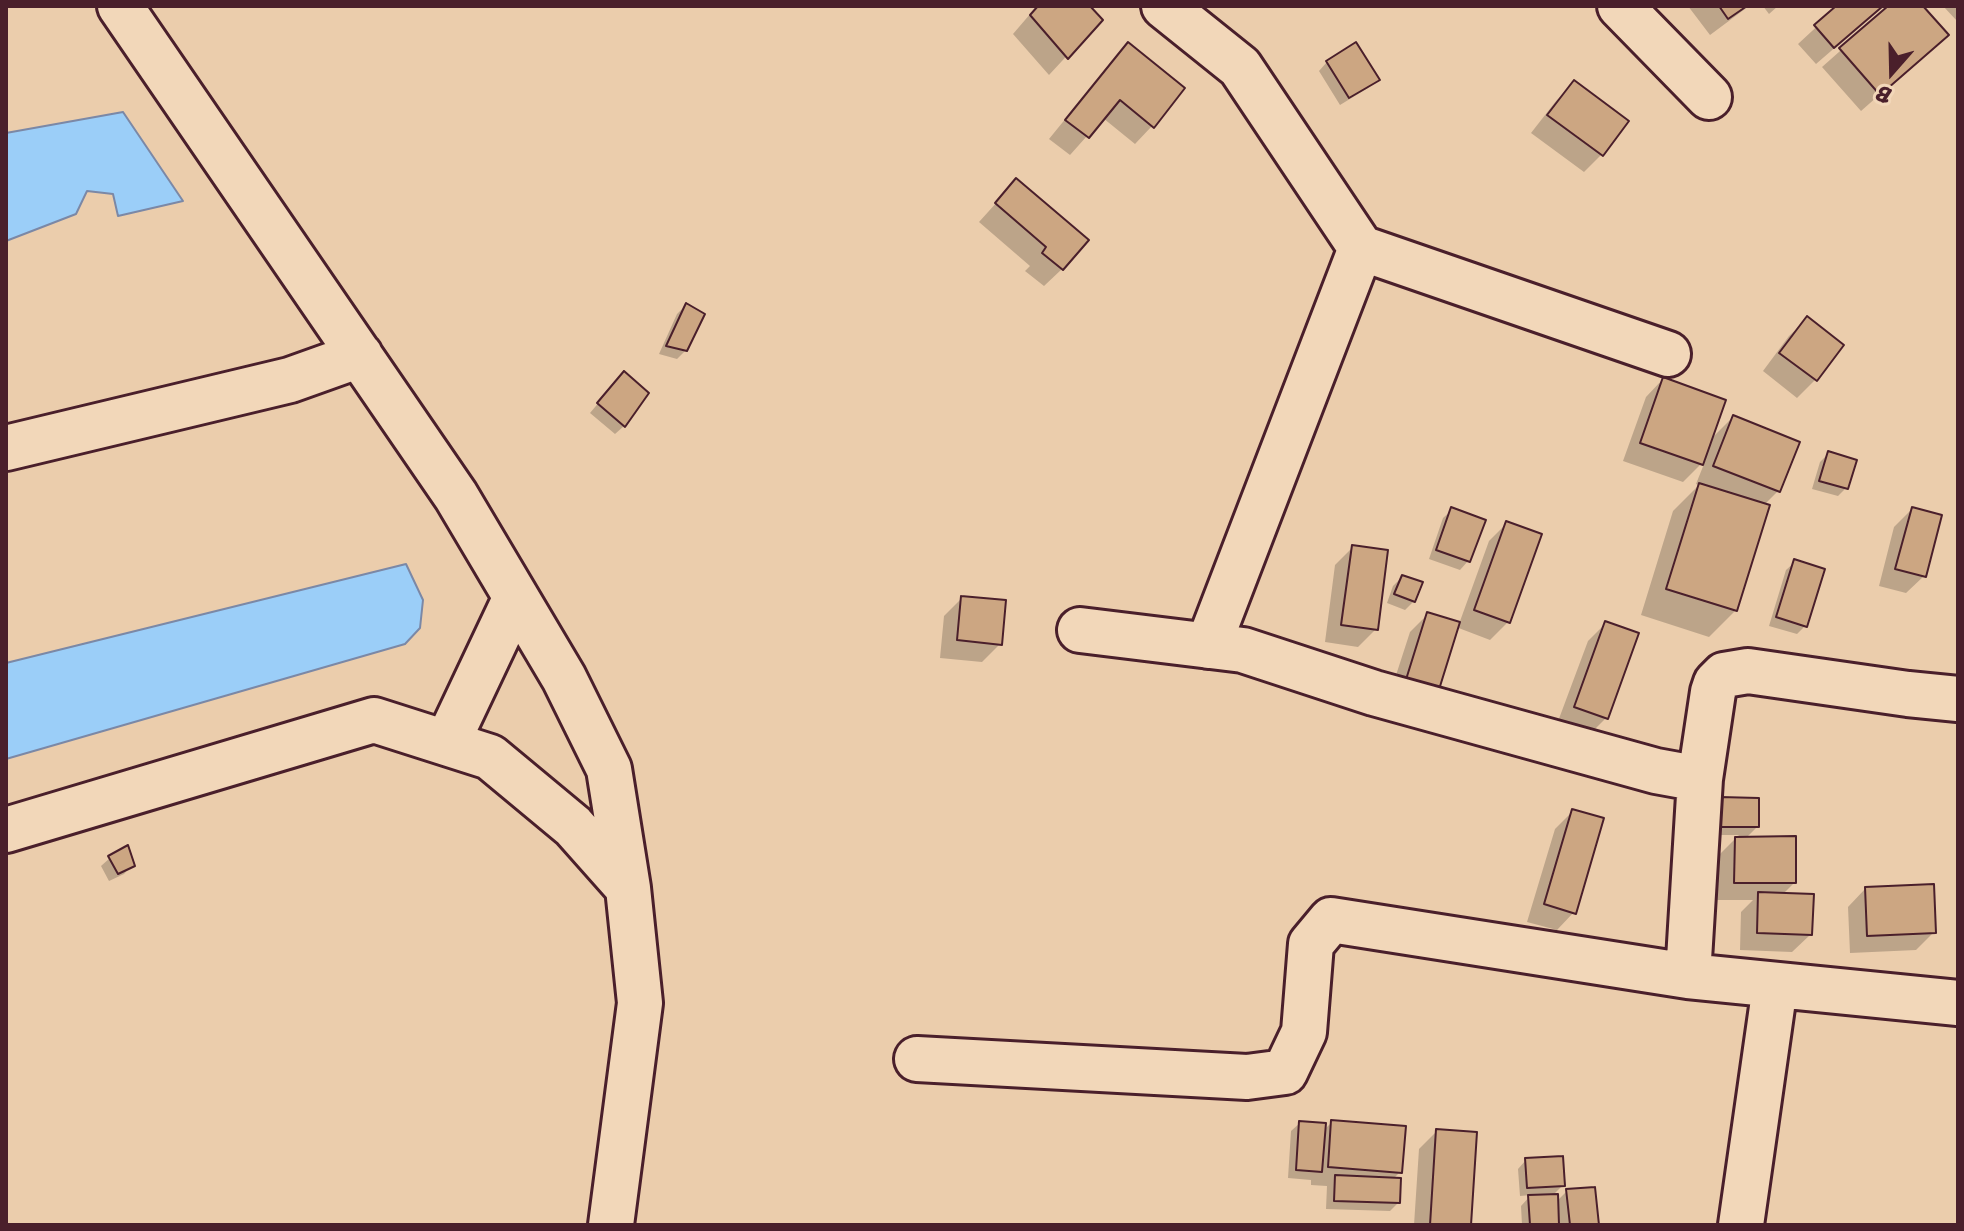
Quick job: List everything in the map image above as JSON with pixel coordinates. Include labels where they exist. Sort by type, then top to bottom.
[{"type":"street","points":[[120,6],[456,496],[564,678],[609,769],[628,888],[640,1003],[611,1225]]},
{"type":"street","points":[[1164,6],[1240,67],[1361,248],[1668,354]]},
{"type":"street","points":[[1620,6],[1709,97]]},
{"type":"street","points":[[1208,646],[1361,248]]},
{"type":"street","points":[[6,448],[290,380],[360,355]]},
{"type":"street","points":[[447,743],[516,597]]},
{"type":"street","points":[[1080,630],[1243,650],[1374,693],[1656,771],[1700,779]]},
{"type":"street","points":[[1688,976],[1700,779],[1716,683],[1724,675],[1748,671],[1958,699]]},
{"type":"street","points":[[6,830],[374,720],[490,757],[573,826],[628,888]]},
{"type":"street","points":[[917,1059],[1247,1077],[1285,1072],[1304,1032],[1311,944],[1331,920],[1688,976],[1958,1003]]},
{"type":"street","points":[[1741,1225],[1775,986]]},
{"type":"water","points":[[123,112],[183,201],[118,216],[113,194],[87,191],[76,214],[6,241],[6,133]]},
{"type":"water","points":[[406,564],[423,600],[420,628],[405,644],[6,759],[6,663]]},
{"type":"building","points":[[1038,6],[1090,6],[1103,20],[1068,59],[1030,15]]},
{"type":"building","points":[[1719,6],[1747,6],[1728,19]]},
{"type":"building","points":[[1836,6],[1883,6],[1834,48],[1814,25]]},
{"type":"building","points":[[1888,6],[1923,6],[1949,35],[1880,95],[1839,48]]},
{"type":"building","points":[[1128,42],[1185,88],[1154,128],[1120,100],[1089,138],[1065,120]]},
{"type":"building","points":[[1356,42],[1380,80],[1349,98],[1326,61]]},
{"type":"building","points":[[1574,80],[1629,121],[1603,156],[1547,115]]},
{"type":"building","points":[[1016,178],[1089,240],[1063,270],[1042,253],[1046,247],[995,203]]},
{"type":"building","points":[[686,303],[705,314],[687,351],[666,346]]},
{"type":"building","points":[[1807,316],[1844,345],[1817,381],[1779,353]]},
{"type":"building","points":[[624,371],[649,393],[625,427],[597,403]]},
{"type":"building","points":[[1663,377],[1726,400],[1703,465],[1640,443]]},
{"type":"building","points":[[1733,415],[1800,442],[1780,492],[1713,466]]},
{"type":"building","points":[[1828,451],[1857,460],[1848,489],[1819,481]]},
{"type":"building","points":[[1699,483],[1770,505],[1737,611],[1666,589]]},
{"type":"building","points":[[1451,507],[1486,520],[1470,562],[1436,550]]},
{"type":"building","points":[[1912,507],[1942,515],[1926,577],[1895,569]]},
{"type":"building","points":[[1506,521],[1542,534],[1510,623],[1474,610]]},
{"type":"building","points":[[1352,545],[1388,550],[1378,630],[1341,625]]},
{"type":"building","points":[[1794,559],[1825,569],[1807,627],[1776,617]]},
{"type":"building","points":[[1402,575],[1423,582],[1415,602],[1394,594]]},
{"type":"building","points":[[961,596],[1006,600],[1002,645],[957,640]]},
{"type":"building","points":[[1427,612],[1460,622],[1437,696],[1404,686]]},
{"type":"building","points":[[1605,621],[1639,633],[1608,719],[1574,707]]},
{"type":"building","points":[[1720,797],[1759,798],[1759,827],[1720,827]]},
{"type":"building","points":[[1572,809],[1604,818],[1576,914],[1544,904]]},
{"type":"building","points":[[1796,836],[1796,883],[1734,883],[1735,837]]},
{"type":"building","points":[[128,845],[135,866],[118,874],[108,856]]},
{"type":"building","points":[[1934,884],[1936,933],[1867,936],[1865,887]]},
{"type":"building","points":[[1758,892],[1814,894],[1812,935],[1757,933]]},
{"type":"building","points":[[1331,1120],[1406,1126],[1402,1173],[1328,1167]]},
{"type":"building","points":[[1299,1121],[1326,1123],[1322,1172],[1296,1170]]},
{"type":"building","points":[[1436,1129],[1477,1132],[1471,1225],[1430,1225]]},
{"type":"building","points":[[1563,1156],[1565,1186],[1527,1188],[1525,1158]]},
{"type":"building","points":[[1335,1175],[1401,1178],[1400,1203],[1334,1201]]},
{"type":"building","points":[[1595,1187],[1599,1225],[1570,1225],[1566,1189]]},
{"type":"building","points":[[1558,1194],[1559,1225],[1530,1225],[1528,1195]]}]
